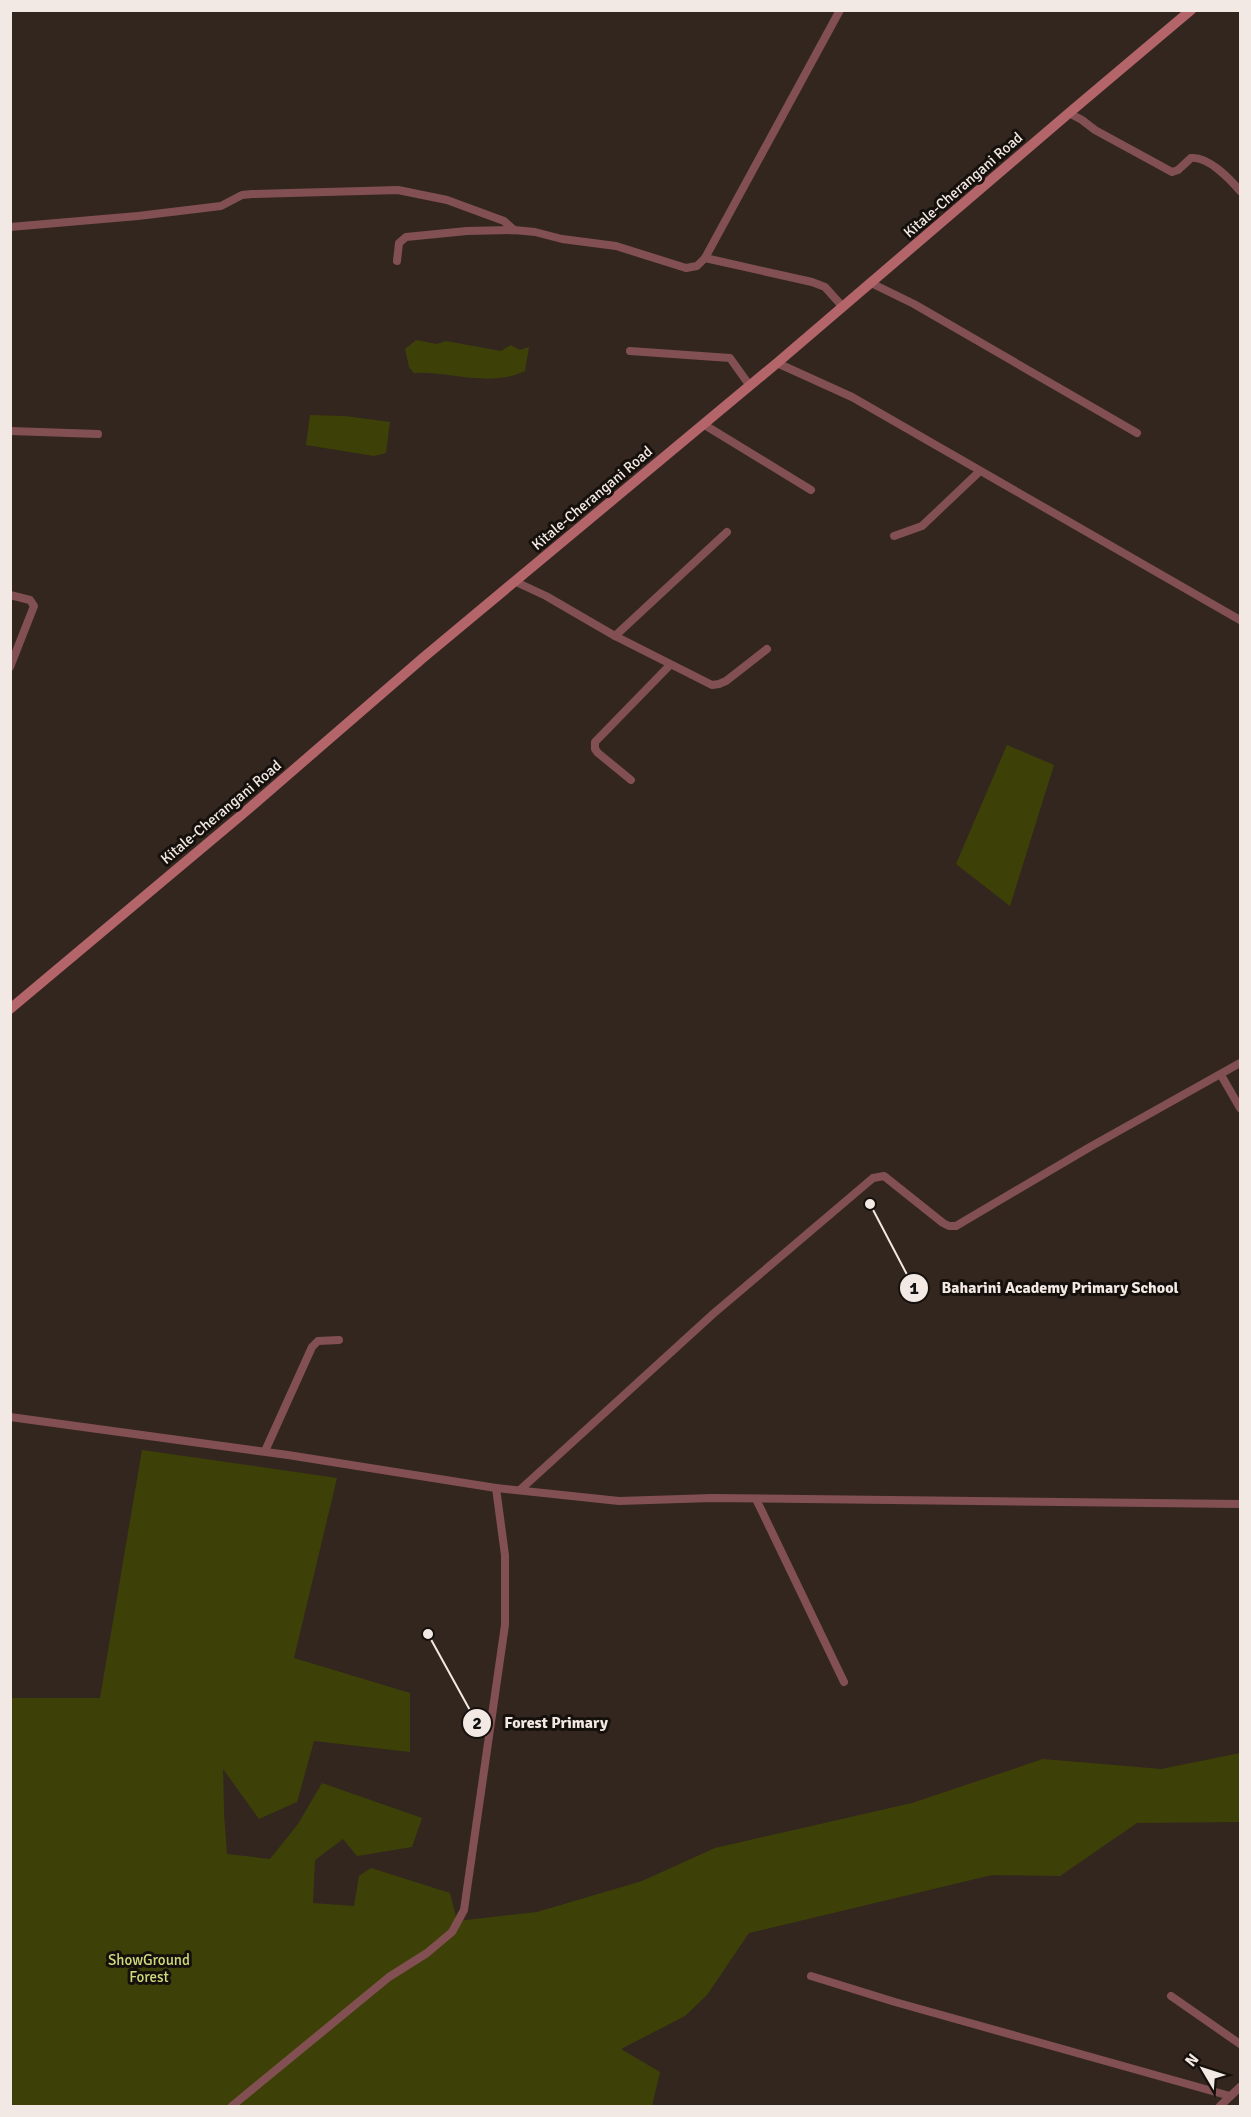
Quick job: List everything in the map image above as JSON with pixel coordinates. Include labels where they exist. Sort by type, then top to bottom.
[{"type":"main road","name":"Kitale-Cherangani Road","points":[[10,1009],[750,386],[1191,10]]},
{"type":"street","points":[[397,261],[399,243],[406,237],[467,231],[514,230],[616,246],[686,268],[697,266],[705,258],[840,10]]},
{"type":"street","points":[[1069,113],[1095,130],[1172,172],[1178,170],[1191,158],[1199,158],[1227,176],[1240,191]]},
{"type":"street","points":[[10,227],[221,206],[243,195],[252,194],[398,190],[447,200],[504,221],[514,230]]},
{"type":"street","points":[[705,258],[812,282],[825,287],[842,306]]},
{"type":"street","points":[[871,283],[914,304],[1137,433]]},
{"type":"street","points":[[630,351],[730,358],[750,386]]},
{"type":"street","points":[[777,363],[852,397],[1240,620]]},
{"type":"street","points":[[703,424],[811,490]]},
{"type":"street","points":[[10,431],[98,434]]},
{"type":"street","points":[[894,536],[922,526],[980,471]]},
{"type":"street","points":[[615,636],[727,531]]},
{"type":"street","points":[[516,582],[546,596],[670,665],[715,685],[726,681],[767,649]]},
{"type":"street","points":[[10,595],[30,600],[34,606],[10,667]]},
{"type":"street","points":[[632,780],[597,753],[595,742],[670,665]]},
{"type":"street","points":[[521,1489],[713,1314],[873,1178],[884,1176],[943,1223],[956,1226],[1090,1147],[1240,1064]]},
{"type":"street","points":[[1221,1075],[1240,1108]]},
{"type":"street","points":[[265,1451],[312,1347],[318,1341],[339,1340]]},
{"type":"street","points":[[10,1417],[265,1451],[496,1488],[619,1501],[756,1499],[1240,1504]]},
{"type":"street","points":[[232,2106],[390,1977],[427,1953],[452,1932],[464,1910],[505,1624],[505,1555],[496,1488]]},
{"type":"street","points":[[756,1499],[844,1682]]},
{"type":"street","points":[[811,1976],[895,2002],[1230,2096]]},
{"type":"street","points":[[1171,1996],[1240,2044]]},
{"type":"street","points":[[1220,2106],[1240,2087]]},
{"type":"green space","points":[[416,340],[437,344],[446,341],[501,351],[511,345],[520,350],[529,347],[525,371],[512,376],[484,379],[414,373],[409,367],[405,349]]},
{"type":"green space","points":[[310,415],[345,416],[390,422],[386,453],[374,456],[306,445]]},
{"type":"green space","points":[[1007,745],[1054,765],[1010,906],[956,864]]},
{"type":"green space","name":"ShowGround Forest","points":[[142,1450],[337,1478],[294,1658],[410,1693],[410,1752],[314,1741],[297,1802],[259,1819],[223,1769],[227,1854],[270,1859],[298,1824],[322,1783],[422,1818],[412,1847],[357,1856],[343,1839],[315,1860],[313,1903],[354,1906],[359,1876],[371,1868],[450,1893],[457,1921],[537,1912],[642,1881],[715,1848],[912,1803],[1043,1759],[1161,1769],[1240,1753],[1240,1822],[1137,1823],[1060,1876],[992,1875],[749,1933],[707,1995],[685,2016],[621,2049],[660,2072],[652,2106],[11,2106],[10,1698],[100,1698]]},
{"type":"place","name":"Baharini Academy Primary School","points":[[870,1204]]},
{"type":"place","name":"Forest Primary","points":[[428,1634]]}]
